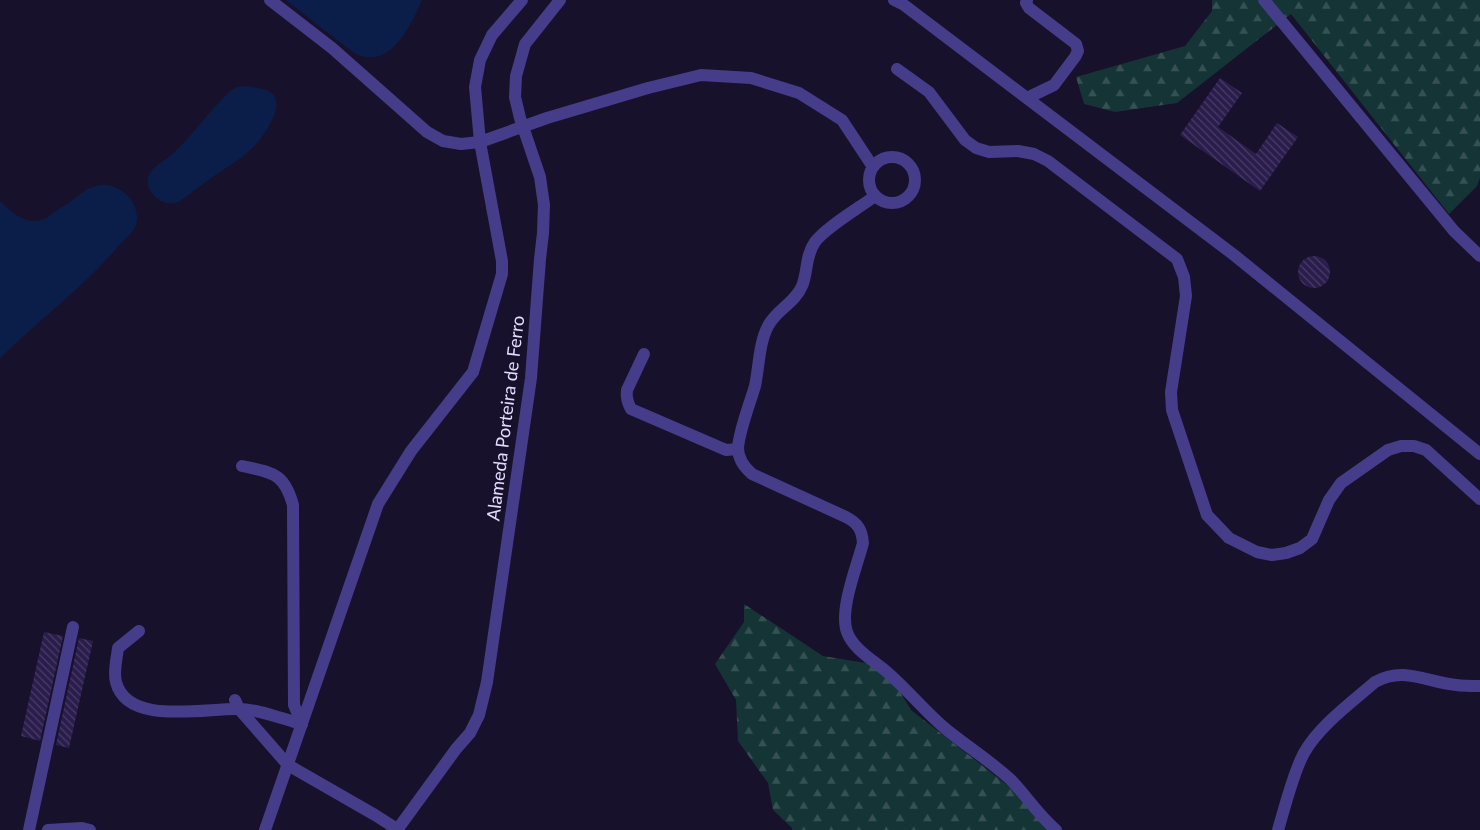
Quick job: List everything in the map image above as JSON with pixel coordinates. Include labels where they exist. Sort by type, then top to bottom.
[{"type":"street","points":[[270,0],[332,48],[427,132],[443,141],[461,144],[480,142],[566,112],[701,75],[751,78],[800,93],[842,120],[873,167]]},
{"type":"street","points":[[266,830],[378,504],[411,451],[473,372],[478,357],[502,274],[502,262],[480,142],[475,88],[480,60],[492,35],[522,0]]},
{"type":"street","name":"Alameda Porteira de Ferro","points":[[397,830],[456,749],[470,733],[479,715],[486,682],[531,378],[540,259],[544,233],[544,205],[540,177],[515,97],[516,76],[525,44],[560,0]]},
{"type":"street","points":[[894,0],[904,5],[1234,255],[1480,454]]},
{"type":"street","points":[[1027,0],[1026,3],[1029,8],[1076,44],[1078,51],[1076,57],[1054,85],[1027,98]]},
{"type":"street","points":[[1264,0],[1454,231],[1480,256]]},
{"type":"street","points":[[896,69],[929,92],[965,140],[976,148],[989,152],[1018,151],[1034,154],[1048,161],[1177,259],[1184,277],[1186,296],[1171,392],[1172,410],[1207,515],[1229,538],[1257,552],[1272,555],[1300,548],[1312,539],[1329,500],[1341,483],[1388,450],[1401,446],[1414,446],[1426,450],[1480,499]]},
{"type":"street","points":[[897,158],[908,165],[914,176],[913,189],[905,199],[899,202],[886,203],[875,196],[869,185],[870,173],[873,167],[884,159],[897,158]]},
{"type":"street","points":[[875,196],[824,233],[815,242],[809,252],[802,285],[795,297],[772,318],[767,327],[755,384],[740,439],[738,449],[740,459],[752,474],[854,521],[859,527],[863,543],[845,609],[844,622],[847,633],[854,644],[889,674],[947,730],[984,757],[1011,780],[1056,830]]},
{"type":"street","points":[[644,354],[626,396],[631,408],[726,450],[738,449]]},
{"type":"street","points":[[242,466],[274,474],[283,482],[290,493],[294,505],[294,705],[302,724]]},
{"type":"street","points":[[29,830],[73,627]]},
{"type":"street","points":[[139,631],[118,648],[115,681],[121,693],[135,705],[162,713],[237,704],[254,711],[302,724]]},
{"type":"street","points":[[1278,830],[1298,765],[1304,752],[1319,732],[1375,682],[1384,676],[1395,674],[1456,685],[1480,686]]},
{"type":"street","points":[[237,704],[288,765],[375,815],[397,830]]},
{"type":"street","points":[[48,830],[82,828],[90,830]]},
{"type":"green space","points":[[1212,0],[1480,0],[1480,178],[1477,186],[1449,214],[1291,14],[1177,103],[1115,112],[1084,104],[1076,77],[1185,46],[1212,11]]},
{"type":"green space","points":[[744,604],[823,656],[884,666],[911,710],[1047,816],[1054,830],[792,830],[773,810],[768,783],[738,741],[736,700],[715,664],[744,622]]},
{"type":"water","points":[[286,0],[422,0],[405,33],[397,43],[388,51],[378,56],[367,57],[354,53]]},
{"type":"water","points":[[247,86],[268,91],[275,98],[275,113],[260,139],[240,158],[180,201],[168,203],[156,197],[149,189],[148,184],[149,175],[152,170],[169,157],[193,133],[230,91],[238,87]]},
{"type":"water","points":[[101,185],[118,188],[128,196],[137,213],[135,227],[93,274],[0,358],[0,201],[20,217],[26,220],[38,221],[48,217],[88,189]]},
{"type":"building","points":[[1220,78],[1242,93],[1218,127],[1256,154],[1277,123],[1298,137],[1260,191],[1180,135]]},
{"type":"building","points":[[1314,256],[1326,260],[1330,272],[1326,284],[1314,288],[1302,284],[1298,272],[1302,260]]},
{"type":"building","points":[[44,632],[63,636],[40,741],[21,736]]},
{"type":"building","points":[[79,638],[93,641],[69,748],[56,745]]}]
